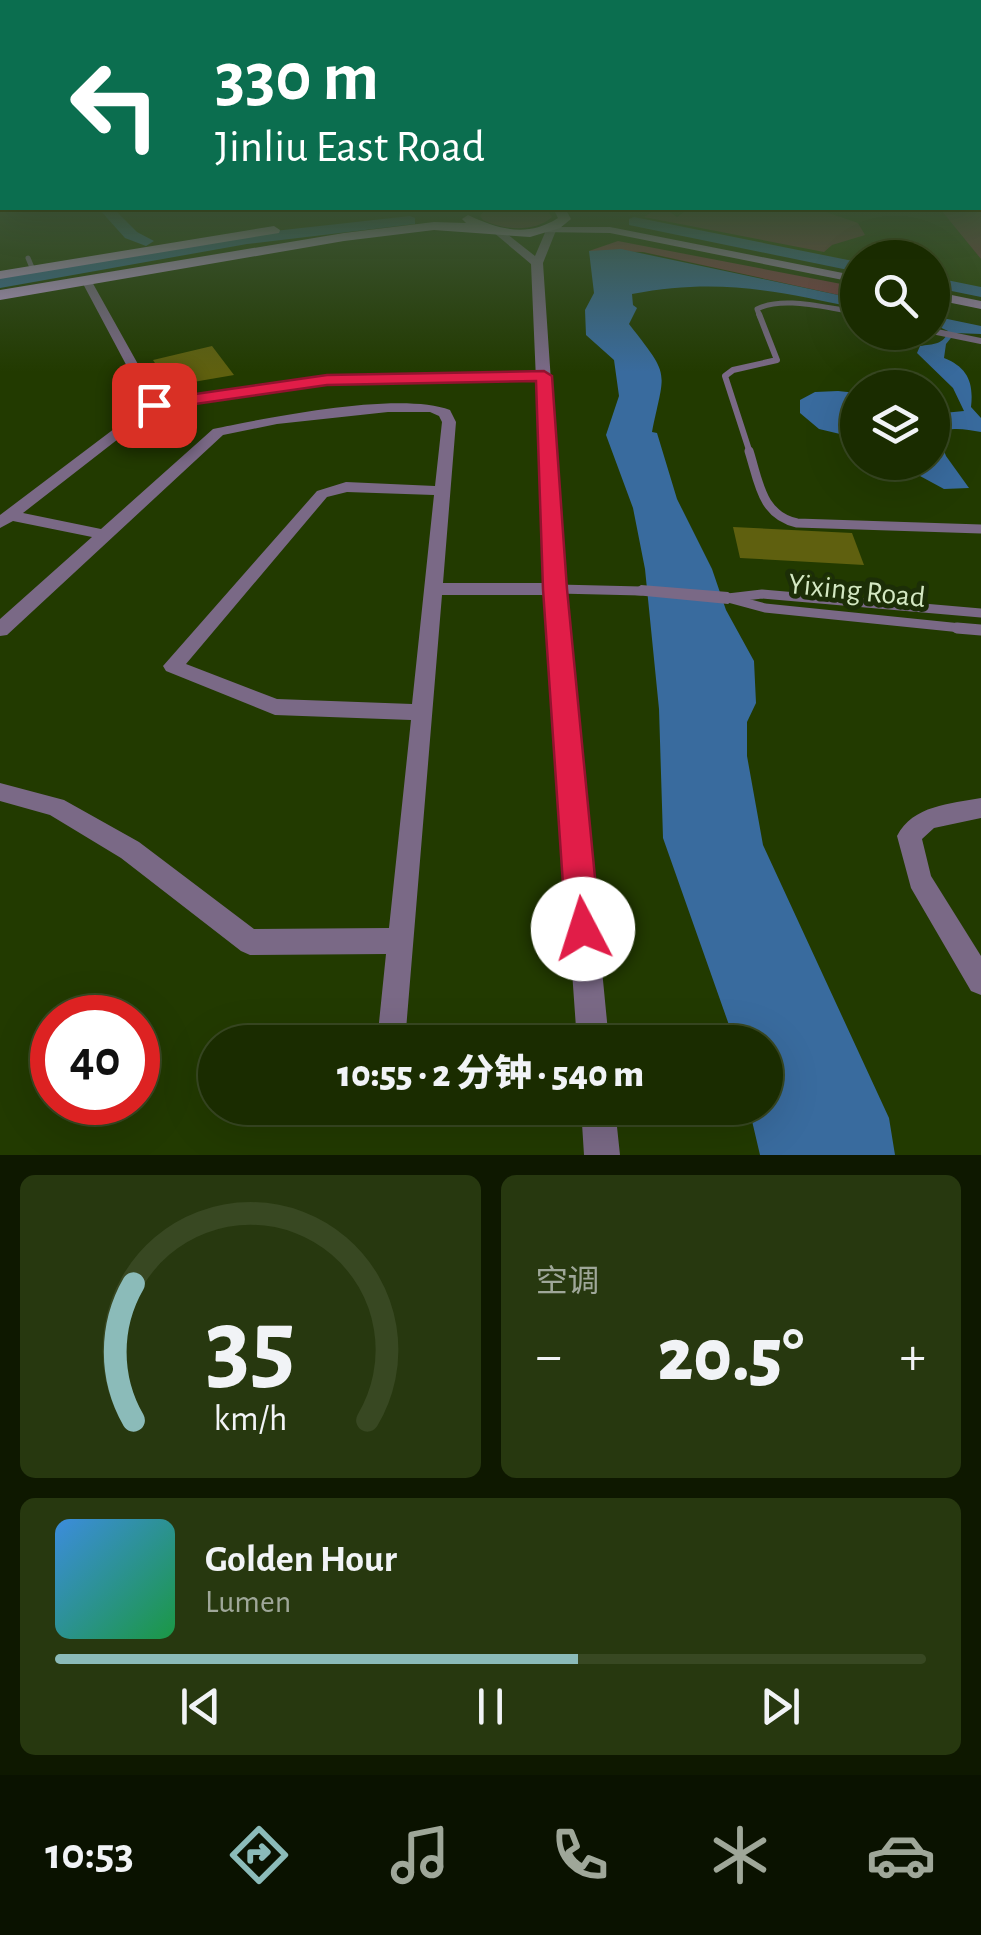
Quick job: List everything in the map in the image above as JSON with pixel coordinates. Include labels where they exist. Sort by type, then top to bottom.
[{"type":"main road","points":[[0,275],[31,264]]},
{"type":"main road","points":[[0,295],[180,264]]},
{"type":"main road","points":[[785,264],[840,275]]},
{"type":"main road","points":[[791,264],[840,274]]},
{"type":"main road","points":[[950,296],[981,302]]},
{"type":"street","points":[[536,264],[555,589],[592,1025]]},
{"type":"street","points":[[86,280],[154,405]]},
{"type":"street","points":[[5,519],[154,405],[327,380],[544,376]]},
{"type":"street","points":[[0,630],[218,432],[277,420],[388,408],[445,412],[448,422],[394,1025]]},
{"type":"street","points":[[422,712],[275,707],[172,666],[322,494],[346,487],[442,490]]},
{"type":"street","points":[[5,519],[105,535]]},
{"type":"street","points":[[433,589],[555,589]]},
{"type":"street","name":"Yixing Road","points":[[641,591],[728,598]]},
{"type":"street","points":[[0,792],[56,807],[130,850],[250,942],[401,941]]},
{"type":"street","points":[[981,808],[927,819],[909,836],[920,880],[981,981]]},
{"type":"street","points":[[599,1125],[602,1155]]},
{"type":"lane","points":[[840,310],[777,303],[760,306],[777,360],[734,370],[725,376],[768,509],[780,519],[797,523],[981,529]]},
{"type":"lane","points":[[950,335],[981,341]]},
{"type":"lane","name":"Yixing Road","points":[[555,589],[641,591]]},
{"type":"lane","name":"Yixing Road","points":[[728,598],[762,594],[981,614]]},
{"type":"lane","name":"Yixing Road","points":[[728,598],[765,608],[981,630]]},
{"type":"shaded area","points":[[697,264],[737,264],[840,284],[840,295]]},
{"type":"shaded area","points":[[950,264],[981,264],[981,288],[950,282]]},
{"type":"water","points":[[591,264],[691,264],[840,295],[840,305],[745,288],[663,289],[632,294],[637,308],[629,324],[661,374],[652,432],[657,433],[677,499],[712,569],[726,610],[754,661],[756,703],[747,722],[747,756],[763,845],[889,1118],[895,1155],[760,1155],[753,1125],[783,1125],[783,1025],[729,1025],[663,838],[659,709],[645,569],[633,508],[606,435],[619,396],[614,360],[586,335],[585,310],[594,293]]},
{"type":"water","points":[[950,320],[981,326],[981,334],[955,333],[950,339]]},
{"type":"water","points":[[945,350],[944,358],[967,376],[971,407],[981,418],[981,432],[950,430],[950,412],[964,411],[950,385],[950,370],[934,370],[917,353]]},
{"type":"water","points":[[840,391],[840,434],[819,429],[800,413],[800,400],[815,392]]},
{"type":"water","points":[[950,462],[969,488],[944,489],[927,480],[950,480]]},
{"type":"building","points":[[212,346],[234,375],[170,386],[153,360]]},
{"type":"building","points":[[733,527],[852,533],[864,565],[740,558]]},
{"type":"waterway","points":[[0,283],[107,264]]},
{"type":"waterway","points":[[950,286],[981,292]]},
{"type":"route","points":[[154,405],[327,380],[544,376],[555,589],[583,929]]}]
